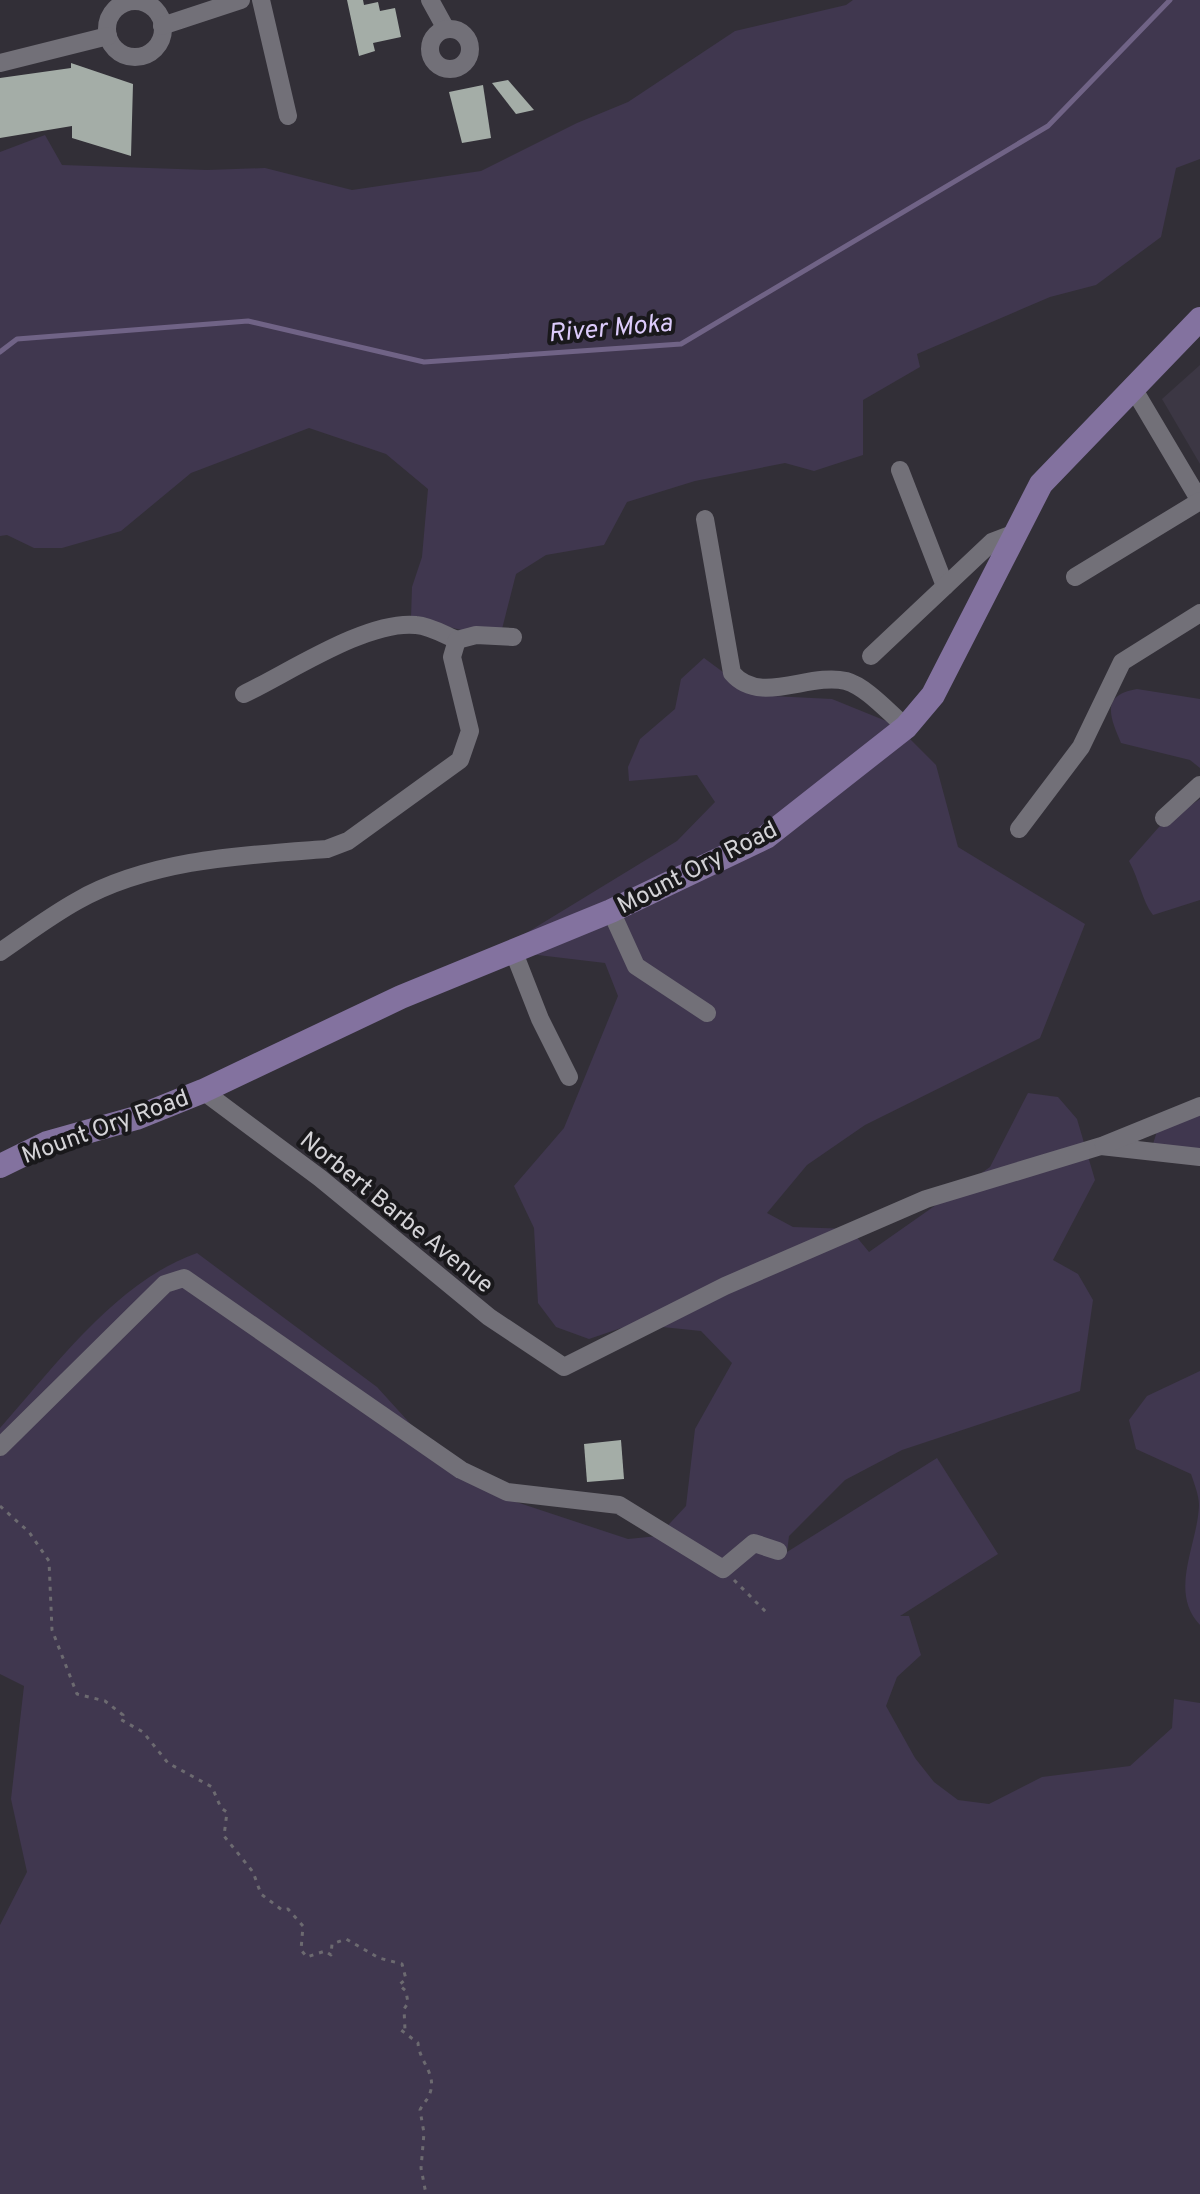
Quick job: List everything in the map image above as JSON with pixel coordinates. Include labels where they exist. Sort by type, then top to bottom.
[{"type":"main road","name":"Mount Ory Road","points":[[0,1166],[47,1143],[136,1118],[203,1091],[401,997],[611,911],[766,837],[906,727],[933,695],[1041,484],[1200,319]]},
{"type":"street","points":[[162,26],[241,0]]},
{"type":"street","points":[[261,0],[288,116]]},
{"type":"street","points":[[430,0],[446,29]]},
{"type":"street","points":[[129,1],[155,9],[162,26],[158,43],[144,55],[135,57],[118,51],[108,36],[109,18],[129,1]]},
{"type":"street","points":[[0,63],[108,36]]},
{"type":"street","points":[[1075,577],[1200,501],[1133,388]]},
{"type":"street","points":[[900,470],[945,586]]},
{"type":"street","points":[[705,519],[732,673],[740,682],[765,687],[826,679],[848,681],[906,727]]},
{"type":"street","points":[[871,656],[992,542],[1013,534]]},
{"type":"street","points":[[1019,829],[1081,747],[1122,662],[1200,613]]},
{"type":"street","points":[[244,694],[357,638],[393,625],[420,625],[457,640],[476,635],[513,637]]},
{"type":"street","points":[[0,952],[78,900],[125,881],[174,866],[327,849],[348,841],[460,760],[470,731],[452,657],[457,640]]},
{"type":"street","points":[[1164,818],[1200,785]]},
{"type":"street","points":[[611,911],[636,966],[707,1013]]},
{"type":"street","points":[[513,950],[540,1019],[569,1077]]},
{"type":"street","name":"Norbert Barbe Avenue","points":[[203,1091],[320,1178],[489,1317],[564,1367],[725,1286],[926,1199],[1101,1146]]},
{"type":"street","points":[[1101,1146],[1200,1106]]},
{"type":"street","points":[[1101,1146],[1200,1157]]},
{"type":"street","points":[[0,1447],[165,1284],[184,1278],[461,1470],[507,1492],[619,1505],[723,1569],[754,1543],[778,1551]]},
{"type":"path","points":[[0,1506],[29,1532],[49,1561],[52,1630],[77,1694],[105,1701],[123,1715],[120,1719],[143,1732],[168,1763],[212,1787],[221,1808],[227,1812],[224,1836],[253,1872],[261,1894],[282,1910],[288,1909],[303,1926],[301,1950],[307,1957],[325,1951],[331,1955],[332,1944],[346,1939],[379,1958],[402,1964],[406,1979],[399,1985],[406,1991],[408,2003],[404,2009],[405,2030],[401,2030],[418,2043],[419,2055],[432,2079],[432,2090],[420,2110],[424,2133],[421,2168],[426,2194]]},
{"type":"path","points":[[723,1569],[769,1615]]},
{"type":"shaded area","points":[[853,0],[1200,0],[1200,159],[1176,168],[1161,237],[1096,285],[1050,297],[917,354],[920,367],[863,400],[863,455],[814,471],[785,463],[695,481],[627,502],[604,545],[546,555],[516,574],[501,633],[470,632],[411,618],[412,587],[422,557],[428,489],[386,454],[309,428],[191,473],[121,531],[62,548],[34,548],[7,535],[0,536],[0,152],[45,135],[62,165],[207,170],[265,168],[352,190],[481,171],[577,123],[628,102],[735,31],[846,5]]},
{"type":"shaded area","points":[[1200,365],[1200,464],[1162,399]]},
{"type":"shaded area","points":[[704,658],[754,695],[832,699],[896,725],[936,765],[958,847],[1085,924],[1040,1038],[865,1125],[807,1165],[767,1213],[793,1227],[850,1229],[869,1252],[990,1167],[1028,1093],[1058,1097],[1077,1119],[1095,1180],[1053,1260],[1078,1274],[1093,1300],[1080,1391],[902,1450],[845,1480],[789,1536],[787,1552],[937,1458],[998,1554],[900,1616],[909,1616],[921,1655],[897,1677],[886,1706],[915,1758],[934,1782],[958,1800],[989,1804],[1042,1777],[1130,1766],[1172,1728],[1174,1699],[1200,1703],[1200,2194],[0,2194],[0,1925],[27,1872],[11,1799],[24,1686],[0,1674],[0,1428],[89,1328],[140,1283],[197,1253],[377,1387],[456,1474],[495,1495],[628,1539],[658,1536],[686,1506],[695,1429],[732,1363],[701,1331],[633,1324],[589,1339],[556,1327],[538,1303],[534,1228],[514,1186],[564,1128],[618,996],[605,963],[521,953],[518,938],[677,841],[715,802],[697,775],[629,781],[628,767],[640,739],[675,709],[681,679]]},
{"type":"shaded area","points":[[1137,689],[1200,699],[1200,768],[1190,760],[1121,743],[1111,708],[1117,696]]},
{"type":"shaded area","points":[[1200,799],[1200,900],[1153,915],[1129,861],[1159,827]]},
{"type":"shaded area","points":[[1200,1113],[1200,1157],[1153,1144],[1158,1128]]},
{"type":"shaded area","points":[[1200,1371],[1200,1625],[1186,1598],[1185,1583],[1199,1505],[1194,1481],[1191,1474],[1136,1449],[1129,1420],[1147,1396]]},
{"type":"building","points":[[347,0],[363,0],[364,5],[378,2],[380,11],[395,8],[401,37],[373,43],[375,51],[359,56]]},
{"type":"building","points":[[71,63],[133,84],[131,156],[72,138],[72,126],[0,138],[0,78],[71,68]]},
{"type":"building","points":[[508,80],[534,110],[516,114],[492,83]]},
{"type":"building","points":[[483,85],[491,138],[462,143],[449,92]]},
{"type":"building","points":[[621,1440],[624,1479],[587,1482],[584,1444]]},
{"type":"waterway","name":"River Moka","points":[[0,352],[17,339],[248,321],[424,362],[681,344],[1048,126],[1170,0]]}]
